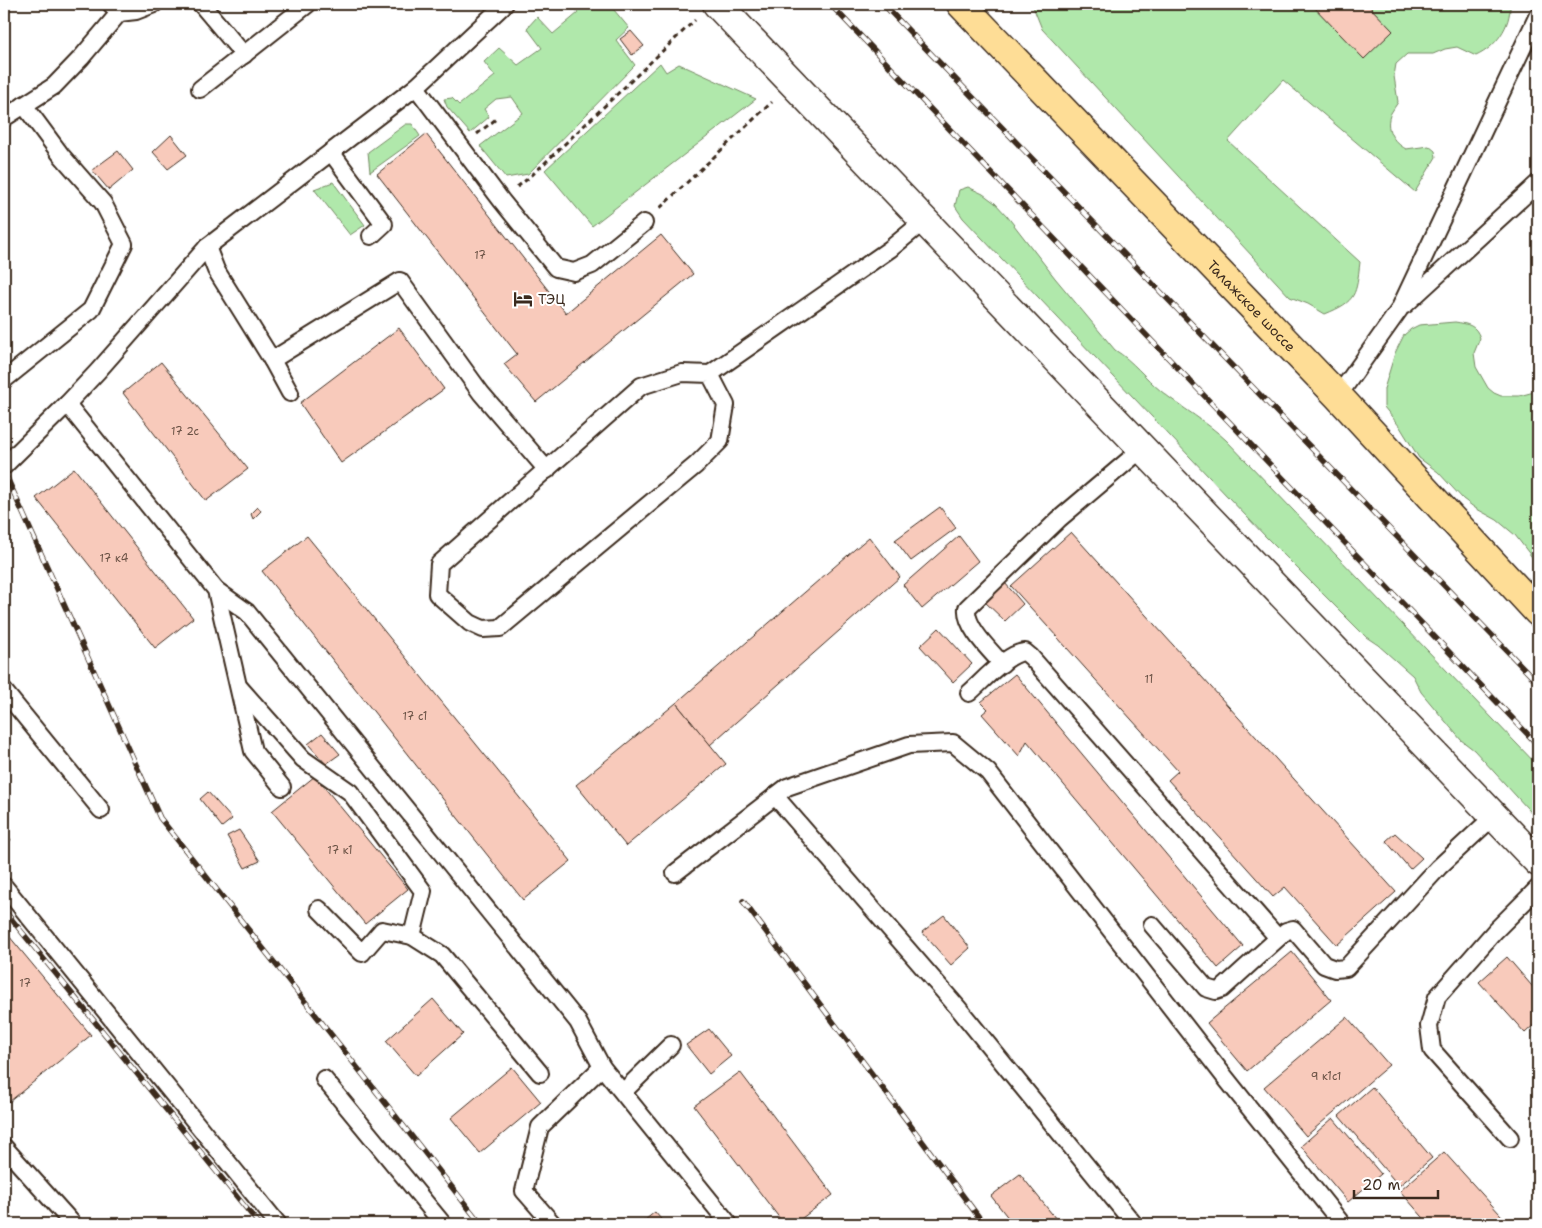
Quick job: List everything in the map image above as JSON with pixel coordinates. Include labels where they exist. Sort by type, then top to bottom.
[{"type":"main road","name":"Талажское шоссе","points":[[961,4],[1338,396],[1538,612]]},
{"type":"street","points":[[708,10],[792,83],[1538,862]]},
{"type":"lane","points":[[4,118],[54,86],[81,58],[115,8],[136,11],[154,4]]},
{"type":"lane","points":[[201,4],[244,54]]},
{"type":"lane","points":[[200,89],[308,4]]},
{"type":"lane","points":[[4,466],[67,404],[207,247],[416,87],[505,4]]},
{"type":"lane","points":[[1338,396],[1399,310],[1538,15]]},
{"type":"lane","points":[[416,87],[501,200],[556,268],[574,272],[592,265],[644,223]]},
{"type":"lane","points":[[4,380],[91,310],[124,244],[103,203],[61,155],[24,105]]},
{"type":"lane","points":[[331,152],[384,224],[371,236]]},
{"type":"lane","points":[[1399,310],[1538,183]]},
{"type":"lane","points":[[710,374],[726,405],[720,441],[696,465],[500,628],[483,629],[470,623],[437,594],[439,564],[641,386],[682,373],[710,374],[890,249],[924,221]]},
{"type":"lane","points":[[207,247],[216,270],[272,360],[290,393]]},
{"type":"lane","points":[[272,360],[400,281],[481,393],[547,470]]},
{"type":"lane","points":[[67,404],[216,590],[247,612],[578,1022],[602,1066],[729,1224]]},
{"type":"lane","points":[[1002,664],[969,623],[967,608],[1059,519],[1143,448]]},
{"type":"lane","points":[[216,590],[253,751],[282,787]]},
{"type":"lane","points":[[970,693],[1018,652],[1025,652],[1278,938]]},
{"type":"lane","points":[[238,687],[303,759],[350,792],[423,891],[412,936]]},
{"type":"lane","points":[[4,691],[101,810]]},
{"type":"lane","points":[[675,873],[787,786],[909,745],[953,743],[988,772],[1224,1076],[1342,1224]]},
{"type":"lane","points":[[775,796],[959,1009],[1134,1224]]},
{"type":"lane","points":[[1152,925],[1206,988],[1216,991],[1222,989],[1286,931],[1293,929],[1324,965],[1335,969],[1346,968],[1439,867],[1494,816]]},
{"type":"lane","points":[[4,886],[278,1224]]},
{"type":"lane","points":[[1510,1138],[1432,1050],[1429,1026],[1437,998],[1495,932],[1538,888]]},
{"type":"lane","points":[[318,909],[362,953],[382,930],[412,936],[442,955],[540,1073]]},
{"type":"lane","points":[[623,1092],[671,1045]]},
{"type":"lane","points":[[553,1224],[524,1191],[540,1127],[602,1066]]},
{"type":"lane","points":[[324,1079],[443,1224]]},
{"type":"lane","points":[[4,1147],[73,1224]]},
{"type":"path","points":[[501,200],[530,177],[708,10]]},
{"type":"path","points":[[644,223],[792,83]]},
{"type":"green space","points":[[574,4],[609,4],[629,28],[616,40],[635,65],[528,174],[506,178],[480,146],[523,113],[512,97],[496,99],[484,109],[489,117],[470,133],[447,107],[444,99],[452,98],[459,105],[495,76],[484,62],[499,48],[518,65],[542,48],[527,28],[537,17],[553,34],[578,13]]},
{"type":"green space","points":[[1032,4],[1510,4],[1510,12],[1501,35],[1490,47],[1476,56],[1457,47],[1433,54],[1407,54],[1396,64],[1394,76],[1398,102],[1389,119],[1391,134],[1397,143],[1406,149],[1429,146],[1435,151],[1436,157],[1415,192],[1283,80],[1228,141],[1360,262],[1356,290],[1353,296],[1343,305],[1325,314],[1308,304],[1290,297],[1042,29]]},
{"type":"green space","points":[[660,63],[666,72],[679,64],[756,99],[592,226],[545,170]]},
{"type":"green space","points":[[406,124],[412,124],[420,136],[370,172],[368,152]]},
{"type":"green space","points":[[333,182],[365,225],[350,235],[314,189]]},
{"type":"green space","points":[[968,187],[983,194],[1007,216],[1055,278],[1115,350],[1128,359],[1161,391],[1226,440],[1538,766],[1538,820],[1474,750],[1461,740],[1421,692],[1413,676],[1378,645],[1366,637],[1266,537],[963,218],[955,206],[959,190]]},
{"type":"green space","points":[[1455,322],[1471,326],[1476,330],[1480,338],[1474,353],[1476,367],[1488,388],[1494,393],[1501,396],[1519,396],[1538,391],[1538,565],[1515,535],[1497,520],[1463,499],[1438,472],[1419,458],[1400,427],[1384,407],[1384,389],[1395,353],[1404,335],[1419,325]]},
{"type":"building","points":[[1311,4],[1367,4],[1393,31],[1364,59]]},
{"type":"building","points":[[631,31],[644,46],[632,55],[620,39]]},
{"type":"building","points":[[426,134],[566,313],[661,235],[693,274],[536,402],[504,364],[517,354],[377,174]]},
{"type":"building","points":[[171,135],[187,155],[168,169],[153,152]]},
{"type":"building","points":[[118,151],[133,170],[109,190],[92,170]]},
{"type":"building","points":[[399,328],[444,389],[341,463],[300,403]]},
{"type":"building","points":[[161,362],[248,469],[206,501],[123,393]]},
{"type":"building","points":[[74,468],[193,618],[155,648],[36,498]]},
{"type":"building","points":[[258,507],[261,511],[253,519],[251,514]]},
{"type":"building","points":[[940,507],[956,528],[911,561],[895,540]]},
{"type":"building","points":[[1071,532],[1396,892],[1337,945],[1285,887],[1273,897],[1168,780],[1178,771],[1011,586]]},
{"type":"building","points":[[307,536],[571,861],[523,900],[262,571]]},
{"type":"building","points":[[959,536],[978,561],[922,609],[903,585]]},
{"type":"building","points":[[869,537],[900,577],[710,745],[676,703]]},
{"type":"building","points":[[1005,583],[1023,604],[1005,621],[984,601]]},
{"type":"building","points":[[939,628],[972,664],[953,682],[920,646]]},
{"type":"building","points":[[1015,674],[1243,946],[1218,968],[1027,741],[1019,756],[982,714],[988,709],[981,702]]},
{"type":"building","points":[[676,703],[726,764],[626,846],[576,785]]},
{"type":"building","points":[[322,733],[340,754],[326,764],[308,744]]},
{"type":"building","points":[[315,776],[408,889],[365,924],[272,811]]},
{"type":"building","points":[[208,792],[232,819],[222,827],[200,799]]},
{"type":"building","points":[[4,830],[11,840],[4,846]]},
{"type":"building","points":[[239,830],[260,861],[245,868],[227,836]]},
{"type":"building","points":[[1395,833],[1422,858],[1410,869],[1386,841]]},
{"type":"building","points":[[944,915],[970,948],[951,965],[922,932]]},
{"type":"building","points":[[4,930],[91,1035],[9,1102],[4,1095]]},
{"type":"building","points":[[1292,952],[1331,1000],[1247,1071],[1207,1023]]},
{"type":"building","points":[[1507,957],[1538,993],[1538,1021],[1525,1033],[1479,982]]},
{"type":"building","points":[[433,999],[463,1034],[416,1076],[386,1041]]},
{"type":"building","points":[[1347,1017],[1389,1065],[1306,1136],[1264,1087]]},
{"type":"building","points":[[709,1029],[731,1056],[709,1074],[686,1045]]},
{"type":"building","points":[[512,1067],[541,1102],[480,1153],[451,1118]]},
{"type":"building","points":[[740,1072],[833,1195],[794,1224],[784,1224],[694,1106]]},
{"type":"building","points":[[1372,1087],[1432,1158],[1399,1186],[1339,1116]]},
{"type":"building","points":[[1333,1118],[1381,1174],[1348,1202],[1301,1146]]},
{"type":"building","points":[[1444,1152],[1509,1224],[1429,1224],[1400,1191]]},
{"type":"building","points":[[1020,1174],[1060,1224],[1013,1224],[991,1196]]},
{"type":"building","points":[[655,1212],[665,1224],[640,1224]]},
{"type":"railway","points":[[830,4],[1538,745]]},
{"type":"railway","points":[[883,4],[1538,683]]},
{"type":"railway","points":[[4,471],[160,818],[481,1224]]},
{"type":"railway","points":[[743,901],[984,1224]]},
{"type":"railway","points":[[4,910],[259,1224]]},
{"type":"place","name":"ТЭЦ","points":[[523,299]]}]
